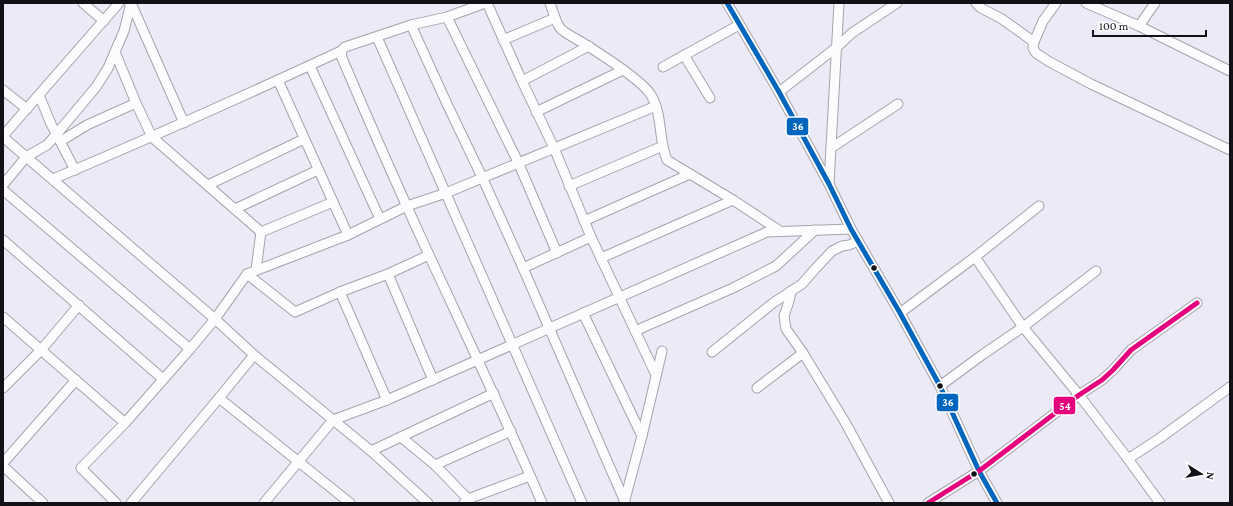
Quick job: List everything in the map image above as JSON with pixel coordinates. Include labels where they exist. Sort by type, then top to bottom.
[{"type":"street","points":[[83,3],[104,21]]},
{"type":"street","points":[[119,3],[3,137],[215,319],[254,355],[371,451],[428,503]]},
{"type":"street","points":[[59,137],[96,87],[108,68],[124,31],[131,3]]},
{"type":"street","points":[[131,3],[184,123]]},
{"type":"street","points":[[53,179],[184,123],[310,66],[341,51],[345,47],[411,25],[447,17],[486,3],[554,148],[591,237],[656,376]]},
{"type":"street","points":[[550,3],[555,18],[561,29],[589,46],[636,79],[651,94],[661,124],[664,154],[667,160],[733,200],[780,231]]},
{"type":"street","points":[[726,3],[779,92],[829,184],[851,229],[900,313],[940,386],[980,471],[997,503]]},
{"type":"street","points":[[829,184],[839,3]]},
{"type":"street","points":[[779,92],[837,47],[852,33],[897,3]]},
{"type":"street","points":[[976,3],[981,8],[1002,19],[1034,42]]},
{"type":"street","points":[[1056,3],[1043,21],[1034,42],[1033,48],[1036,53],[1048,62],[1091,84],[1230,150]]},
{"type":"street","points":[[1086,3],[1139,26],[1230,71]]},
{"type":"street","points":[[1139,26],[1155,3]]},
{"type":"street","points":[[447,17],[518,162],[557,253]]},
{"type":"street","points":[[503,40],[555,18]]},
{"type":"street","points":[[411,25],[523,268],[624,502]]},
{"type":"street","points":[[663,67],[739,25]]},
{"type":"street","points":[[377,37],[582,503]]},
{"type":"street","points":[[522,81],[589,46]]},
{"type":"street","points":[[341,51],[342,58],[407,206],[494,393],[542,503]]},
{"type":"street","points":[[115,52],[152,137],[261,232]]},
{"type":"street","points":[[684,55],[710,98]]},
{"type":"street","points":[[310,66],[380,219]]},
{"type":"street","points":[[536,112],[623,70]]},
{"type":"street","points":[[278,80],[348,234]]},
{"type":"street","points":[[3,90],[27,109]]},
{"type":"street","points":[[39,95],[51,124],[76,170]]},
{"type":"street","points":[[3,185],[26,157],[59,137],[136,103]]},
{"type":"street","points":[[831,148],[898,104]]},
{"type":"street","points":[[116,503],[81,468],[125,424],[190,349],[215,319],[247,274],[348,234],[407,206],[446,193],[656,106]]},
{"type":"street","points":[[208,186],[304,139]]},
{"type":"street","points":[[569,186],[663,146]]},
{"type":"street","points":[[235,209],[318,170]]},
{"type":"street","points":[[584,221],[690,174]]},
{"type":"street","points":[[3,190],[190,349]]},
{"type":"street","points":[[601,258],[733,200]]},
{"type":"street","points":[[261,232],[333,202]]},
{"type":"street","points":[[900,313],[976,257],[1039,206]]},
{"type":"street","points":[[264,503],[333,420],[387,400],[766,232],[851,229]]},
{"type":"street","points":[[635,331],[733,288],[776,266],[815,230]]},
{"type":"street","points":[[256,270],[261,232]]},
{"type":"street","points":[[523,268],[591,237]]},
{"type":"street","points":[[3,240],[163,380]]},
{"type":"street","points":[[712,352],[773,303],[802,284],[832,251],[858,240]]},
{"type":"street","points":[[247,274],[295,312],[340,292],[388,274],[429,255]]},
{"type":"street","points":[[976,257],[1024,327],[1079,395],[1160,503]]},
{"type":"street","points":[[940,386],[982,355],[1024,327],[1096,271]]},
{"type":"street","points":[[388,274],[433,380]]},
{"type":"street","points":[[791,291],[784,316],[786,329],[803,353],[845,422],[889,503]]},
{"type":"street","points":[[340,292],[387,400]]},
{"type":"street","points":[[928,503],[980,471],[1079,395],[1108,375],[1132,350],[1197,303]]},
{"type":"street","points":[[3,388],[41,350],[79,305]]},
{"type":"street","points":[[583,313],[642,436]]},
{"type":"street","points":[[5,322],[41,350],[125,424]]},
{"type":"street","points":[[624,502],[642,436],[662,351]]},
{"type":"street","points":[[757,388],[803,353]]},
{"type":"street","points":[[131,503],[254,355]]},
{"type":"street","points":[[3,463],[76,380]]},
{"type":"street","points":[[1128,459],[1160,438],[1230,387]]},
{"type":"street","points":[[371,451],[494,393]]},
{"type":"street","points":[[219,398],[299,462],[344,501]]},
{"type":"street","points":[[435,465],[511,432]]},
{"type":"street","points":[[401,436],[435,465],[466,501],[530,476]]},
{"type":"street","points":[[3,466],[43,503]]},
{"type":"transit line","name":"36","points":[[727,3],[779,92],[829,184],[851,229],[900,313],[940,386],[979,471],[997,503]]},
{"type":"transit line","name":"54","points":[[928,503],[979,471],[1079,395],[1102,380],[1131,350],[1197,303]]}]
